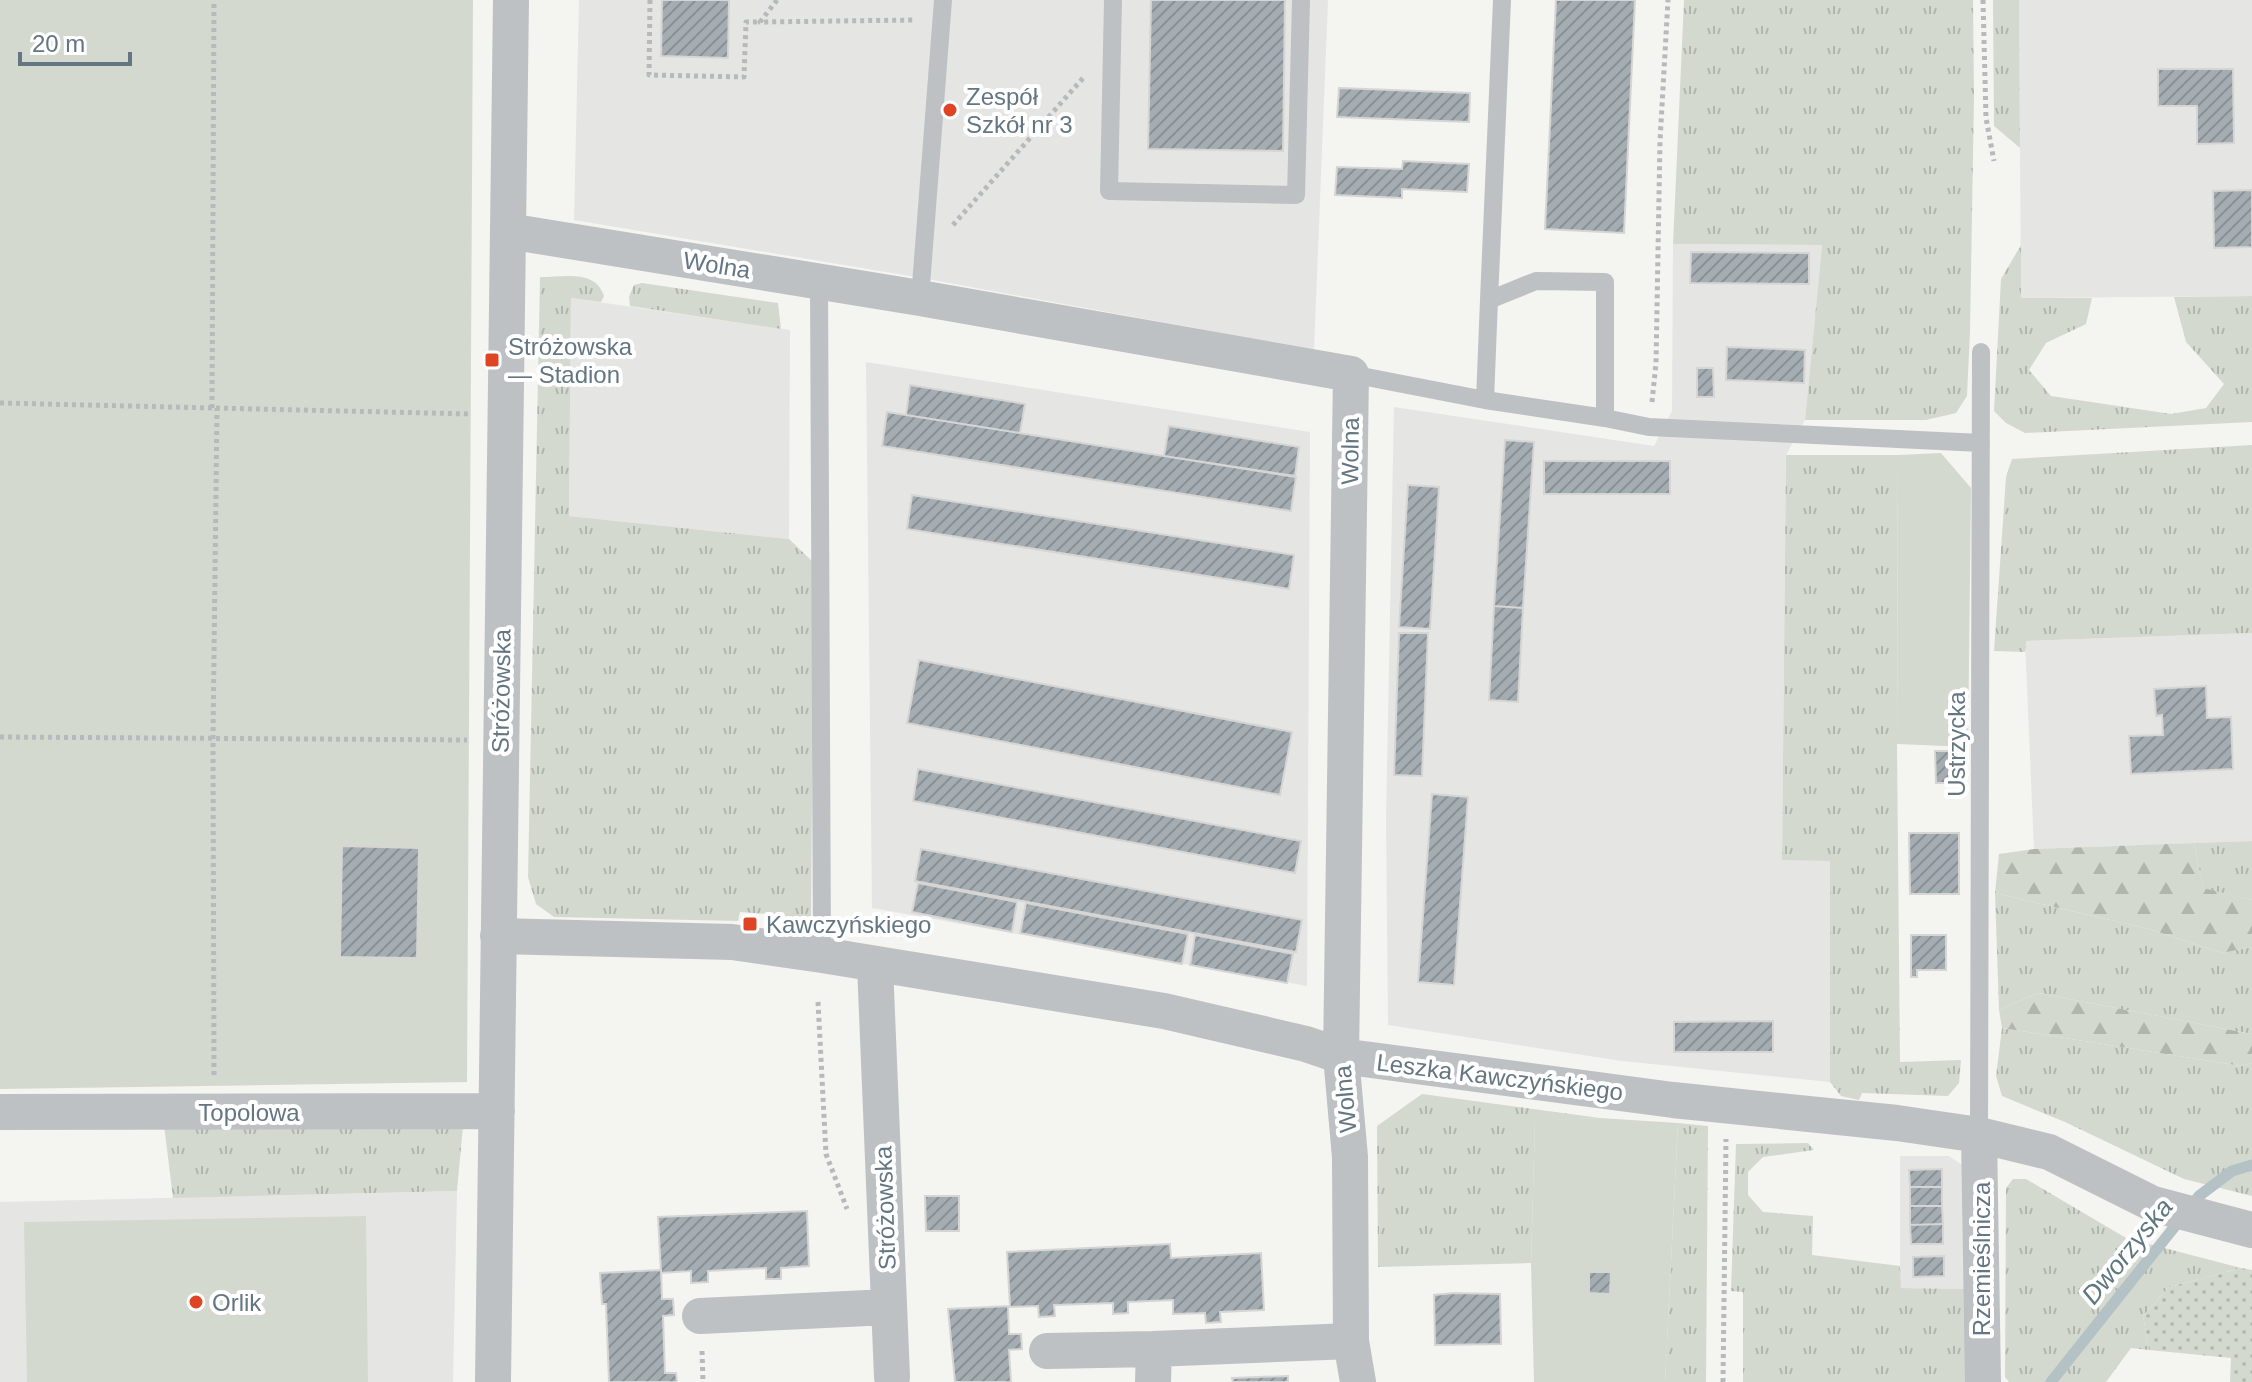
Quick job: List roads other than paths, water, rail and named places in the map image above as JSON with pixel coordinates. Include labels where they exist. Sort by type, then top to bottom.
[{"type":"street","name":"Stróżowska","points":[[493,1382],[511,0]]},
{"type":"street","name":"Wolna","points":[[508,231],[920,298],[1351,374],[1341,1056],[1350,1157],[1351,1341],[1358,1382]]},
{"type":"street","name":"Leszka Kawczyńskiego","points":[[498,936],[732,942],[1164,1011],[1306,1044],[1341,1056],[1979,1135],[2049,1152],[2153,1204],[2238,1227]]},
{"type":"street","name":"Stróżowska","points":[[875,965],[892,1377]]},
{"type":"street","name":"Topolowa","points":[[0,1112],[497,1111]]},
{"type":"street","name":"Rzemieślnicza","points":[[1979,1135],[1983,1382]]},
{"type":"street","points":[[700,1316],[889,1307]]},
{"type":"street","points":[[1047,1351],[1154,1366],[1351,1341]]},
{"type":"lane","points":[[920,298],[943,0]]},
{"type":"lane","points":[[1113,0],[1109,191],[1296,195],[1301,0]]},
{"type":"lane","points":[[1485,400],[1502,0]]},
{"type":"lane","points":[[1489,300],[1536,281],[1605,282],[1605,418]]},
{"type":"lane","points":[[819,282],[822,955]]},
{"type":"lane","name":"Ustrzycka","points":[[1979,1135],[1981,352]]},
{"type":"lane","points":[[1351,374],[1649,427],[1981,443]]},
{"type":"waterway","name":"Dworzyska","points":[[2051,1382],[2199,1196],[2232,1171],[2252,1165]]},
{"type":"place","name":"Zespół Szkół nr 3","points":[[950,110]]},
{"type":"place","name":"Stróżowska — Stadion","points":[[492,360]]},
{"type":"place","name":"Kawczyńskiego","points":[[750,924]]},
{"type":"place","name":"Orlik","points":[[196,1302]]}]
